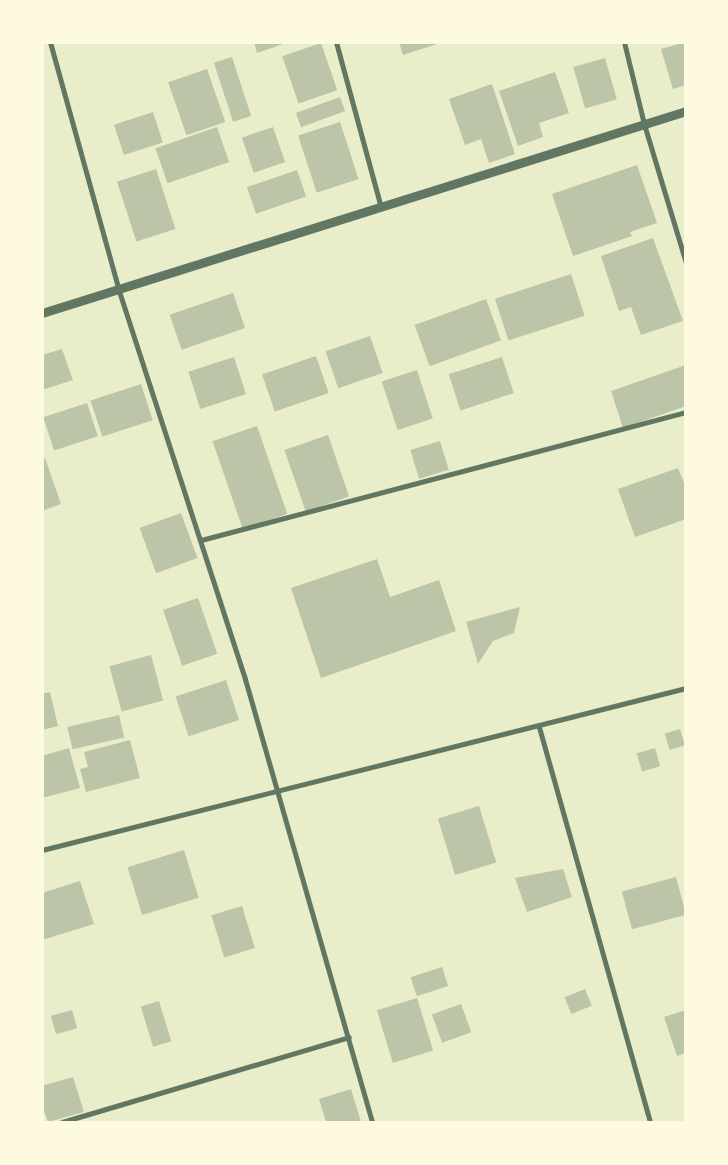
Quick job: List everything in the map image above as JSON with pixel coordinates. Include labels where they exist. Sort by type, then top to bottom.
[{"type":"street","points":[[50,42],[118,288],[201,540],[279,791],[372,1122]]},
{"type":"street","points":[[336,42],[381,208]]},
{"type":"street","points":[[624,42],[644,124],[686,263]]},
{"type":"street","points":[[42,313],[686,111]]},
{"type":"street","points":[[201,540],[686,412]]},
{"type":"street","points":[[42,850],[539,727],[686,688]]},
{"type":"street","points":[[539,727],[650,1122]]},
{"type":"street","points":[[62,1122],[349,1037]]},
{"type":"building","points":[[254,42],[286,42],[286,43],[257,53]]},
{"type":"building","points":[[399,42],[440,42],[440,43],[403,55]]},
{"type":"building","points":[[686,42],[686,85],[673,89],[661,49]]},
{"type":"building","points":[[321,43],[337,90],[299,104],[282,56]]},
{"type":"building","points":[[232,57],[251,116],[233,122],[214,63]]},
{"type":"building","points":[[605,58],[617,99],[585,108],[573,67]]},
{"type":"building","points":[[207,69],[225,122],[186,135],[168,82]]},
{"type":"building","points":[[555,72],[569,113],[539,123],[543,137],[518,146],[499,91]]},
{"type":"building","points":[[492,84],[515,154],[489,163],[481,139],[465,145],[449,99]]},
{"type":"building","points":[[340,97],[345,111],[301,127],[296,113]]},
{"type":"building","points":[[153,112],[163,142],[124,155],[114,125]]},
{"type":"building","points":[[340,122],[359,179],[317,193],[298,136]]},
{"type":"building","points":[[217,127],[229,162],[168,183],[156,148]]},
{"type":"building","points":[[273,127],[285,162],[254,173],[242,138]]},
{"type":"building","points":[[637,165],[657,223],[630,232],[632,236],[573,256],[552,194]]},
{"type":"building","points":[[156,169],[175,229],[136,242],[117,182]]},
{"type":"building","points":[[297,170],[306,196],[256,214],[247,187]]},
{"type":"building","points":[[653,238],[683,321],[641,335],[631,307],[619,311],[601,256]]},
{"type":"building","points":[[571,274],[585,316],[509,341],[495,299]]},
{"type":"building","points":[[233,293],[245,328],[182,350],[170,315]]},
{"type":"building","points":[[486,299],[501,340],[430,366],[415,325]]},
{"type":"building","points":[[370,336],[383,373],[338,388],[326,351]]},
{"type":"building","points":[[62,349],[73,380],[42,390],[42,355]]},
{"type":"building","points":[[316,356],[329,393],[275,411],[262,375]]},
{"type":"building","points":[[234,357],[246,394],[200,409],[188,372]]},
{"type":"building","points":[[502,357],[514,393],[460,410],[449,374]]},
{"type":"building","points":[[686,365],[686,406],[623,428],[611,391]]},
{"type":"building","points":[[417,370],[433,419],[398,430],[382,381]]},
{"type":"building","points":[[141,384],[153,420],[102,437],[91,400]]},
{"type":"building","points":[[87,403],[98,436],[54,451],[43,417]]},
{"type":"building","points":[[257,426],[287,514],[243,529],[213,441]]},
{"type":"building","points":[[328,435],[349,496],[306,511],[285,450]]},
{"type":"building","points":[[440,441],[449,470],[419,479],[410,450]]},
{"type":"building","points":[[45,458],[61,504],[42,511],[42,459]]},
{"type":"building","points":[[678,468],[686,488],[686,519],[635,537],[618,489]]},
{"type":"building","points":[[181,513],[197,558],[156,573],[140,528]]},
{"type":"building","points":[[377,559],[390,597],[439,580],[456,631],[321,678],[291,588]]},
{"type":"building","points":[[198,598],[217,654],[182,666],[163,610]]},
{"type":"building","points":[[520,607],[514,633],[493,641],[478,664],[466,622]]},
{"type":"building","points":[[151,655],[163,700],[122,712],[109,666]]},
{"type":"building","points":[[226,680],[239,720],[189,736],[176,696]]},
{"type":"building","points":[[50,692],[58,726],[42,730],[42,694]]},
{"type":"building","points":[[119,715],[124,737],[73,749],[67,727]]},
{"type":"building","points":[[680,729],[685,745],[670,750],[665,734]]},
{"type":"building","points":[[130,740],[140,778],[86,792],[80,769],[88,767],[84,752]]},
{"type":"building","points":[[69,748],[80,788],[42,798],[42,756]]},
{"type":"building","points":[[655,748],[660,766],[642,772],[637,753]]},
{"type":"building","points":[[479,806],[496,862],[455,875],[438,819]]},
{"type":"building","points":[[184,850],[199,898],[142,915],[128,867]]},
{"type":"building","points":[[563,869],[572,897],[527,912],[515,878]]},
{"type":"building","points":[[676,877],[686,915],[632,929],[622,891]]},
{"type":"building","points":[[80,881],[94,924],[42,940],[42,893]]},
{"type":"building","points":[[242,906],[255,948],[224,957],[211,915]]},
{"type":"building","points":[[442,967],[448,986],[417,996],[411,977]]},
{"type":"building","points":[[585,989],[592,1006],[571,1014],[565,997]]},
{"type":"building","points":[[417,998],[433,1051],[393,1063],[377,1010]]},
{"type":"building","points":[[159,1001],[171,1041],[153,1047],[141,1007]]},
{"type":"building","points":[[461,1004],[471,1032],[442,1043],[432,1015]]},
{"type":"building","points":[[72,1010],[77,1028],[56,1034],[51,1016]]},
{"type":"building","points":[[686,1010],[686,1053],[677,1056],[664,1017]]},
{"type":"building","points":[[73,1077],[84,1112],[48,1122],[42,1106],[42,1086]]},
{"type":"building","points":[[351,1089],[361,1122],[326,1122],[319,1099]]}]
